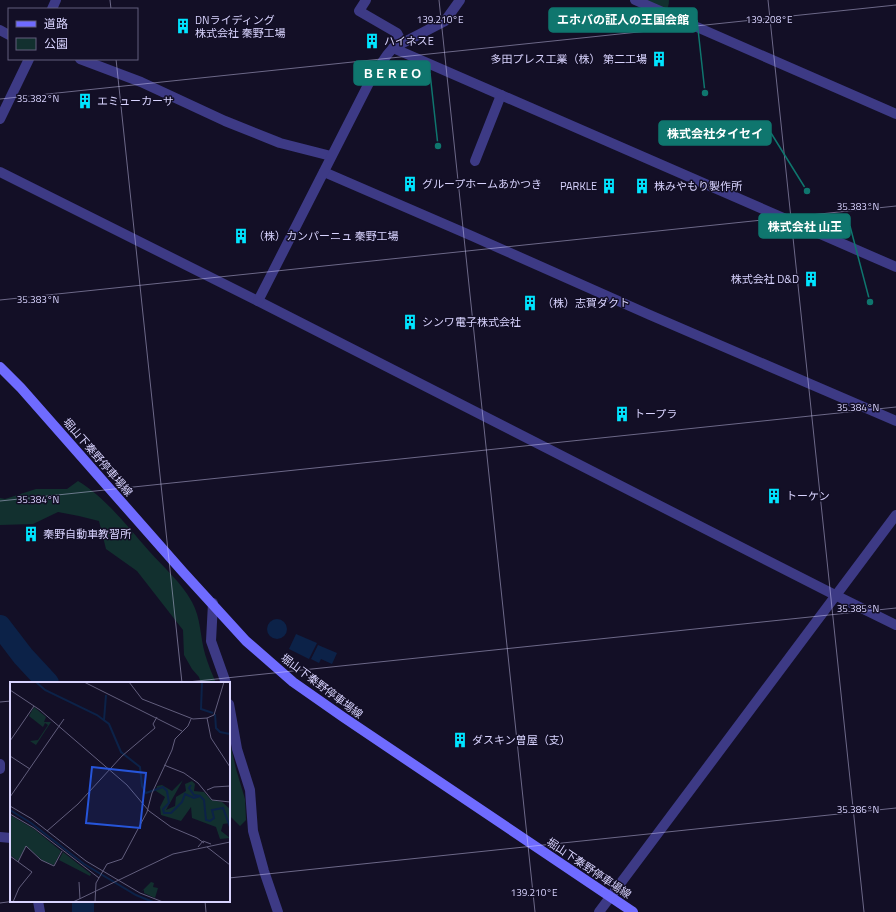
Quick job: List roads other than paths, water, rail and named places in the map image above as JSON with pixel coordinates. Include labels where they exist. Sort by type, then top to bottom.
[{"type":"main road","name":"堀山下秦野停車場線","points":[[0,367],[27,394],[183,572],[246,641],[293,682],[633,912]]},
{"type":"street","points":[[366,0],[359,12],[396,34],[398,46]]},
{"type":"street","points":[[258,301],[372,77],[387,54],[398,46],[445,21],[460,0]]},
{"type":"street","points":[[635,0],[896,114]]},
{"type":"street","points":[[398,46],[501,95],[896,267]]},
{"type":"street","points":[[0,119],[29,60]]},
{"type":"street","points":[[83,60],[141,82],[225,121],[280,143],[331,156]]},
{"type":"street","points":[[475,161],[501,95]]},
{"type":"street","points":[[0,172],[258,301],[896,625]]},
{"type":"street","points":[[324,172],[465,232],[650,316],[896,421]]},
{"type":"street","points":[[599,912],[896,515]]},
{"type":"street","points":[[212,604],[210,641],[226,682]]},
{"type":"street","points":[[230,710],[237,749],[250,790],[253,831],[264,871],[278,912]]},
{"type":"street","points":[[0,764],[0,770]]},
{"type":"street","points":[[0,837],[10,838]]},
{"type":"street","points":[[38,902],[40,912]]},
{"type":"water","points":[[277,619],[284,622],[287,629],[284,636],[277,639],[270,636],[267,629],[270,622]]},
{"type":"water","points":[[296,634],[317,643],[309,659],[289,649]]},
{"type":"water","points":[[318,645],[337,653],[332,664],[321,659],[319,663],[311,659]]},
{"type":"waterway","points":[[0,626],[23,656],[47,682]]},
{"type":"waterway","points":[[83,902],[83,912]]},
{"type":"place","name":"DNライディング 株式会社 秦野工場","points":[[183,26]]},
{"type":"place","name":"ハイネスE","points":[[372,41]]},
{"type":"place","name":"多田プレス工業（株） 第二工場","points":[[659,59]]},
{"type":"place","name":"エホバの証人の王国会館","points":[[705,93]]},
{"type":"place","name":"エミューカーサ","points":[[85,101]]},
{"type":"place","name":"ＢＥＲＥＯ","points":[[438,146]]},
{"type":"place","name":"グループホームあかつき","points":[[410,184]]},
{"type":"place","name":"PARKLE","points":[[609,186]]},
{"type":"place","name":"株みやもり製作所","points":[[642,186]]},
{"type":"place","name":"株式会社タイセイ","points":[[807,191]]},
{"type":"place","name":"（株）カンパーニュ 秦野工場","points":[[241,236]]},
{"type":"place","name":"株式会社 D&D","points":[[811,279]]},
{"type":"place","name":"株式会社 山王","points":[[870,302]]},
{"type":"place","name":"（株）志賀ダクト","points":[[530,303]]},
{"type":"place","name":"シンワ電子株式会社","points":[[410,322]]},
{"type":"place","name":"トープラ","points":[[622,414]]},
{"type":"place","name":"トーケン","points":[[774,496]]},
{"type":"place","name":"秦野自動車教習所","points":[[31,534]]},
{"type":"place","name":"ダスキン曽屋（支）","points":[[460,740]]}]
